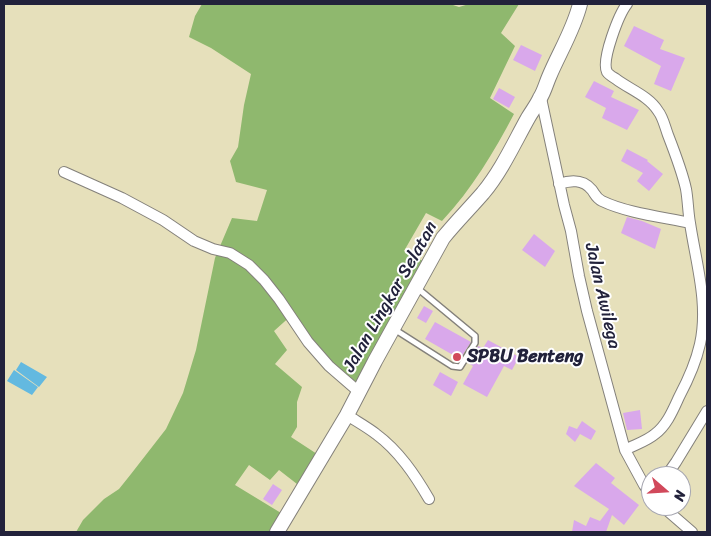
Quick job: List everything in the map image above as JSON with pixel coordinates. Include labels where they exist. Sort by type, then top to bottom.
[{"type":"street","name":"Jalan Lingkar Selatan","points":[[277,532],[347,415],[443,238],[455,222],[484,192],[501,167],[541,98],[580,4]]},
{"type":"street","points":[[625,450],[653,436],[669,418],[696,358],[703,312],[686,190],[678,160],[658,111],[652,103],[625,86],[608,72],[606,66],[612,37],[627,4]]},
{"type":"street","name":"Jalan Awilega","points":[[541,98],[585,302],[625,450],[641,474]]},
{"type":"street","points":[[64,172],[122,198],[163,220],[194,241],[213,249],[230,253],[249,265],[279,299],[308,342],[329,366],[359,392]]},
{"type":"street","points":[[559,184],[568,181],[584,183],[602,201],[630,210],[690,223]]},
{"type":"street","points":[[673,466],[707,411]]},
{"type":"street","points":[[347,415],[377,435],[396,452],[410,468],[430,499]]},
{"type":"street","points":[[674,516],[692,532]]},
{"type":"lane","points":[[393,329],[456,367],[460,367],[475,343],[475,336],[416,287]]},
{"type":"green space","points":[[202,4],[450,4],[459,7],[469,4],[519,4],[501,33],[515,46],[490,98],[514,114],[482,170],[453,209],[442,221],[426,213],[404,251],[423,261],[356,385],[309,337],[293,314],[274,331],[287,350],[275,364],[302,387],[297,402],[297,427],[291,437],[317,454],[297,484],[279,470],[270,480],[249,465],[235,485],[281,513],[269,532],[76,532],[83,520],[104,499],[119,489],[166,429],[183,393],[196,350],[215,258],[232,218],[257,221],[267,190],[236,182],[230,161],[238,147],[251,74],[211,48],[189,37],[195,16]]},
{"type":"water","points":[[21,362],[47,377],[39,387],[16,370]]},
{"type":"water","points":[[14,370],[38,387],[32,395],[7,381]]},
{"type":"building","points":[[634,26],[664,40],[660,49],[685,58],[671,91],[654,84],[661,66],[624,46]]},
{"type":"building","points":[[521,45],[542,55],[535,71],[513,60]]},
{"type":"building","points":[[594,81],[614,91],[611,97],[639,110],[627,130],[602,118],[606,108],[585,97]]},
{"type":"building","points":[[499,88],[515,97],[509,108],[493,99]]},
{"type":"building","points":[[627,149],[648,160],[663,174],[649,191],[637,181],[643,173],[621,161]]},
{"type":"building","points":[[627,217],[661,229],[655,249],[621,233]]},
{"type":"building","points":[[534,234],[555,251],[545,267],[522,250]]},
{"type":"building","points":[[424,306],[433,311],[426,323],[417,318]]},
{"type":"building","points":[[435,322],[471,342],[460,359],[425,339]]},
{"type":"building","points":[[488,340],[519,357],[512,370],[504,366],[487,397],[463,384],[473,366],[468,363],[478,346],[483,348]]},
{"type":"building","points":[[440,372],[458,382],[451,396],[433,385]]},
{"type":"building","points":[[640,410],[642,429],[627,430],[623,413]]},
{"type":"building","points":[[582,421],[596,431],[591,440],[580,434],[575,442],[566,434],[569,426],[577,429]]},
{"type":"building","points":[[596,463],[615,478],[611,483],[639,505],[624,525],[612,515],[606,532],[572,532],[574,520],[586,526],[590,517],[600,521],[609,509],[574,486]]},
{"type":"building","points":[[273,484],[282,490],[272,505],[263,499]]},
{"type":"place","name":"SPBU Benteng","points":[[457,357]]}]
